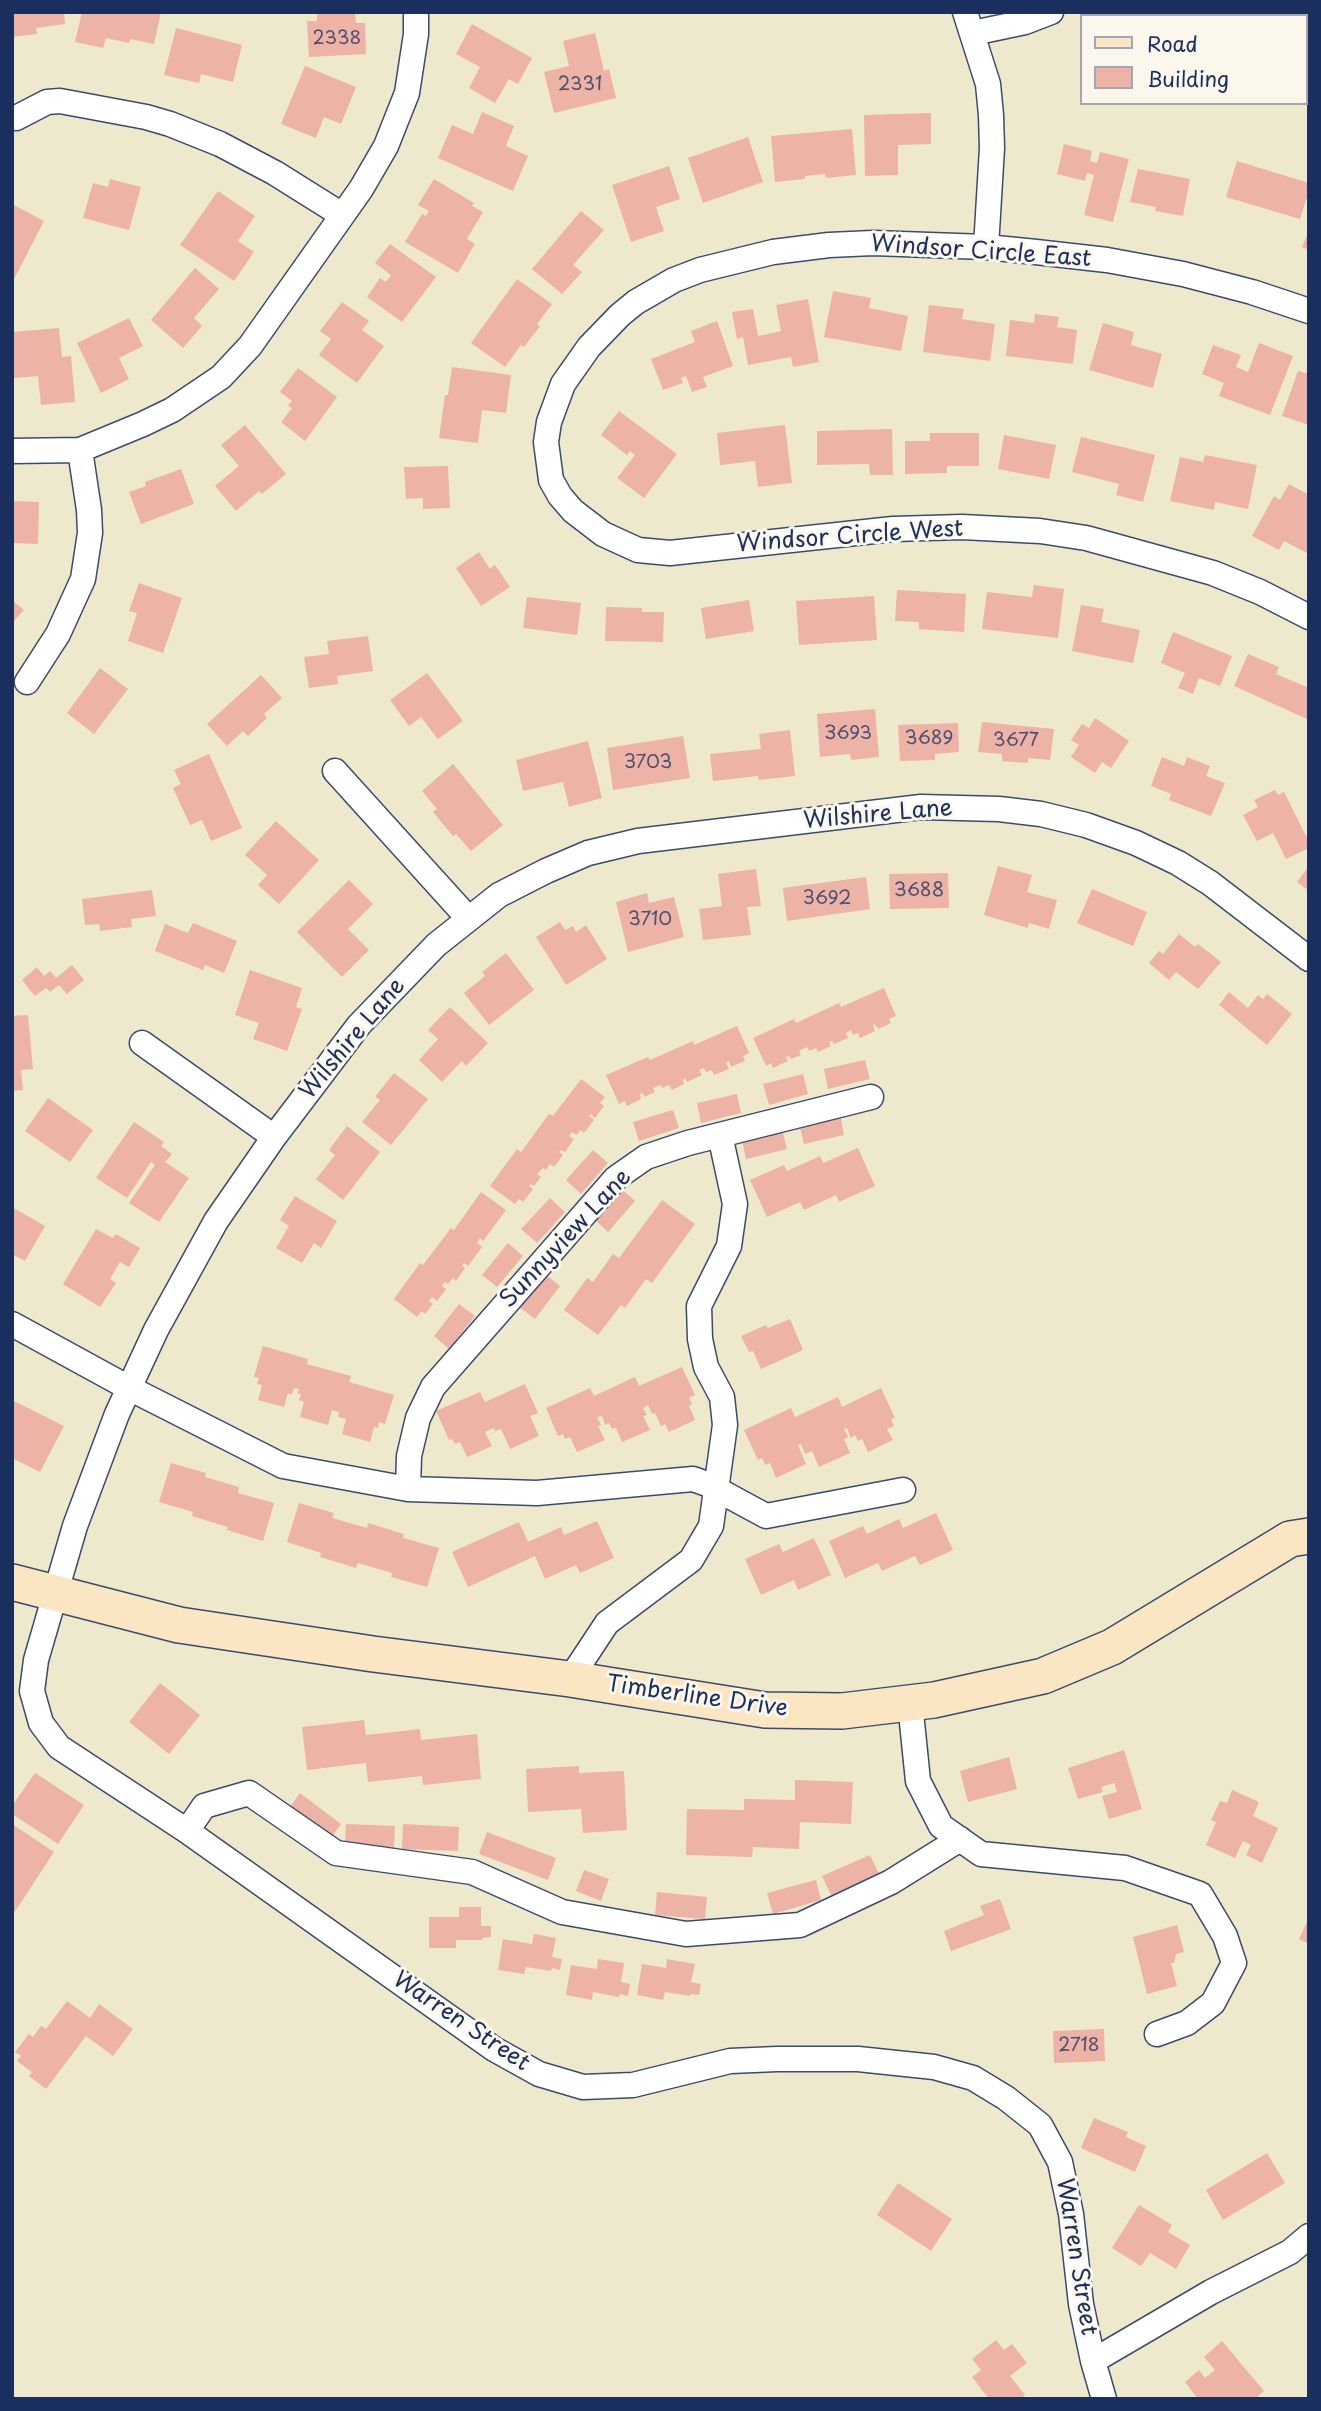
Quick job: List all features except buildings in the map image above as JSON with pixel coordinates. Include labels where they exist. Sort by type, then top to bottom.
[{"type":"street","points":[[12,451],[80,450],[143,424],[172,410],[221,377],[250,346],[361,189],[386,146],[407,93],[416,34],[416,12]]},
{"type":"street","points":[[986,247],[992,148],[991,115],[988,84],[969,23],[1025,22],[1051,12]]},
{"type":"street","points":[[16,118],[36,106],[61,101],[170,124],[220,144],[275,173],[342,215]]},
{"type":"street","name":"Windsor Circle East","points":[[670,553],[638,551],[603,534],[573,511],[551,480],[546,442],[556,401],[573,368],[605,329],[636,302],[674,280],[700,270],[761,254],[803,247],[873,243],[986,247],[1107,260],[1183,274],[1252,292],[1309,312]]},
{"type":"street","points":[[27,682],[58,634],[83,579],[90,533],[80,450]]},
{"type":"street","name":"Windsor Circle West","points":[[670,553],[894,529],[962,527],[1040,531],[1086,538],[1213,573],[1260,592],[1309,617]]},
{"type":"street","points":[[335,771],[468,918]]},
{"type":"street","name":"Wilshire Lane","points":[[54,1594],[98,1463],[129,1388],[216,1221],[274,1137],[359,1025],[436,945],[468,918],[499,895],[546,871],[589,853],[638,841],[921,807],[999,809],[1041,814],[1086,825],[1136,843],[1178,863],[1210,883],[1309,959]]},
{"type":"street","points":[[142,1043],[274,1137]]},
{"type":"street","name":"Sunnyview Lane","points":[[408,1489],[410,1456],[418,1418],[433,1387],[616,1178],[646,1157],[720,1135],[871,1097]]},
{"type":"street","points":[[570,1679],[607,1623],[691,1560],[711,1526],[726,1425],[722,1397],[706,1367],[700,1339],[699,1306],[729,1246],[735,1204],[720,1135]]},
{"type":"street","points":[[12,1324],[129,1388],[283,1466],[408,1489],[537,1493],[693,1479],[766,1516],[903,1490]]},
{"type":"street","name":"Timberline Drive","points":[[54,1594],[179,1625],[373,1654],[570,1679],[765,1710],[842,1711],[910,1703],[1043,1676],[1112,1647],[1290,1539],[1309,1536]]},
{"type":"street","points":[[12,1582],[54,1594]]},
{"type":"street","name":"Warren Street","points":[[54,1594],[36,1660],[32,1691],[41,1723],[59,1747],[187,1831],[494,2049],[539,2074],[583,2087],[633,2085],[730,2061],[858,2059],[934,2067],[973,2078],[1006,2098],[1040,2125],[1060,2162],[1071,2214],[1081,2304],[1104,2399]]},
{"type":"street","points":[[910,1703],[918,1781],[941,1826],[981,1854],[1125,1868],[1200,1894],[1225,1937],[1234,1963],[1213,2003],[1187,2023],[1157,2034]]},
{"type":"street","points":[[187,1831],[204,1806],[249,1793],[336,1853],[472,1872],[562,1912],[686,1934],[800,1925],[891,1882],[960,1839]]},
{"type":"street","name":"Warren Street","points":[[1093,2361],[1211,2292],[1290,2252],[1309,2235]]}]
